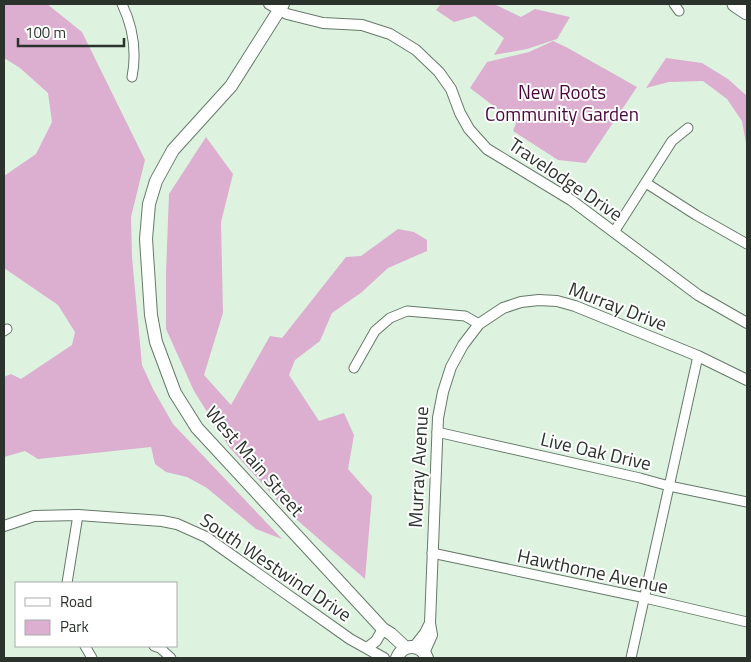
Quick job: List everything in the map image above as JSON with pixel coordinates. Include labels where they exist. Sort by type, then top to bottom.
[{"type":"highway","points":[[735,4],[747,12]]},
{"type":"main road","name":"West Main Street","points":[[276,6],[231,86],[180,141],[156,181],[149,204],[146,228],[151,315],[156,342],[174,393],[197,428],[382,629],[391,634],[410,653]]},
{"type":"street","points":[[122,4],[128,16],[135,46],[132,76]]},
{"type":"street","name":"Travelodge Drive","points":[[276,6],[287,14],[323,24],[362,25],[390,34],[416,50],[439,72],[451,89],[460,113],[469,128],[487,149],[571,200],[698,295],[747,323]]},
{"type":"street","points":[[614,232],[672,142],[688,128]]},
{"type":"street","points":[[646,183],[696,215],[747,244]]},
{"type":"street","name":"Murray Drive","points":[[479,324],[494,313],[512,305],[530,300],[557,301],[575,306],[698,356],[747,380]]},
{"type":"street","points":[[354,368],[375,331],[390,318],[407,311],[465,316],[479,324]]},
{"type":"street","name":"Murray Avenue","points":[[410,653],[432,635],[430,623],[432,553],[437,432],[442,392],[451,367],[463,344],[479,324]]},
{"type":"street","points":[[631,658],[698,356]]},
{"type":"street","name":"Live Oak Drive","points":[[437,432],[625,474],[669,486],[747,502]]},
{"type":"street","name":"South Westwind Drive","points":[[4,526],[34,516],[78,516],[162,521],[192,530],[206,537],[350,639],[376,653],[410,653]]},
{"type":"street","points":[[67,582],[78,516]]},
{"type":"street","name":"Hawthorne Avenue","points":[[432,553],[645,598],[747,622]]},
{"type":"street","points":[[376,653],[376,641],[382,629]]},
{"type":"street","points":[[86,647],[92,658]]},
{"type":"street","points":[[157,647],[171,658]]},
{"type":"green space","points":[[4,4],[47,4],[82,32],[145,160],[131,217],[132,257],[142,365],[173,424],[282,539],[256,529],[207,488],[187,477],[166,472],[155,464],[151,447],[38,459],[25,451],[4,457],[4,377],[11,374],[21,379],[72,345],[75,332],[58,305],[4,268],[4,176],[36,154],[52,122],[48,93],[20,68],[4,58]]},
{"type":"green space","points":[[441,4],[494,4],[521,17],[535,9],[570,17],[557,39],[527,49],[494,55],[504,38],[475,16],[454,22],[436,10]]},
{"type":"green space","name":"New Roots Community Garden","points":[[553,41],[637,87],[586,163],[558,160],[513,131],[516,123],[470,88],[487,62],[529,52]]},
{"type":"green space","points":[[666,58],[702,63],[728,79],[747,96],[747,149],[742,121],[727,99],[703,81],[669,82],[646,88]]},
{"type":"green space","points":[[206,137],[233,174],[221,222],[223,313],[204,375],[231,405],[270,336],[282,338],[346,257],[361,256],[398,229],[414,232],[427,240],[427,251],[388,268],[362,292],[332,313],[320,341],[295,360],[289,375],[319,421],[344,413],[354,435],[348,469],[372,496],[365,579],[289,513],[229,447],[194,391],[166,329],[169,194]]}]
